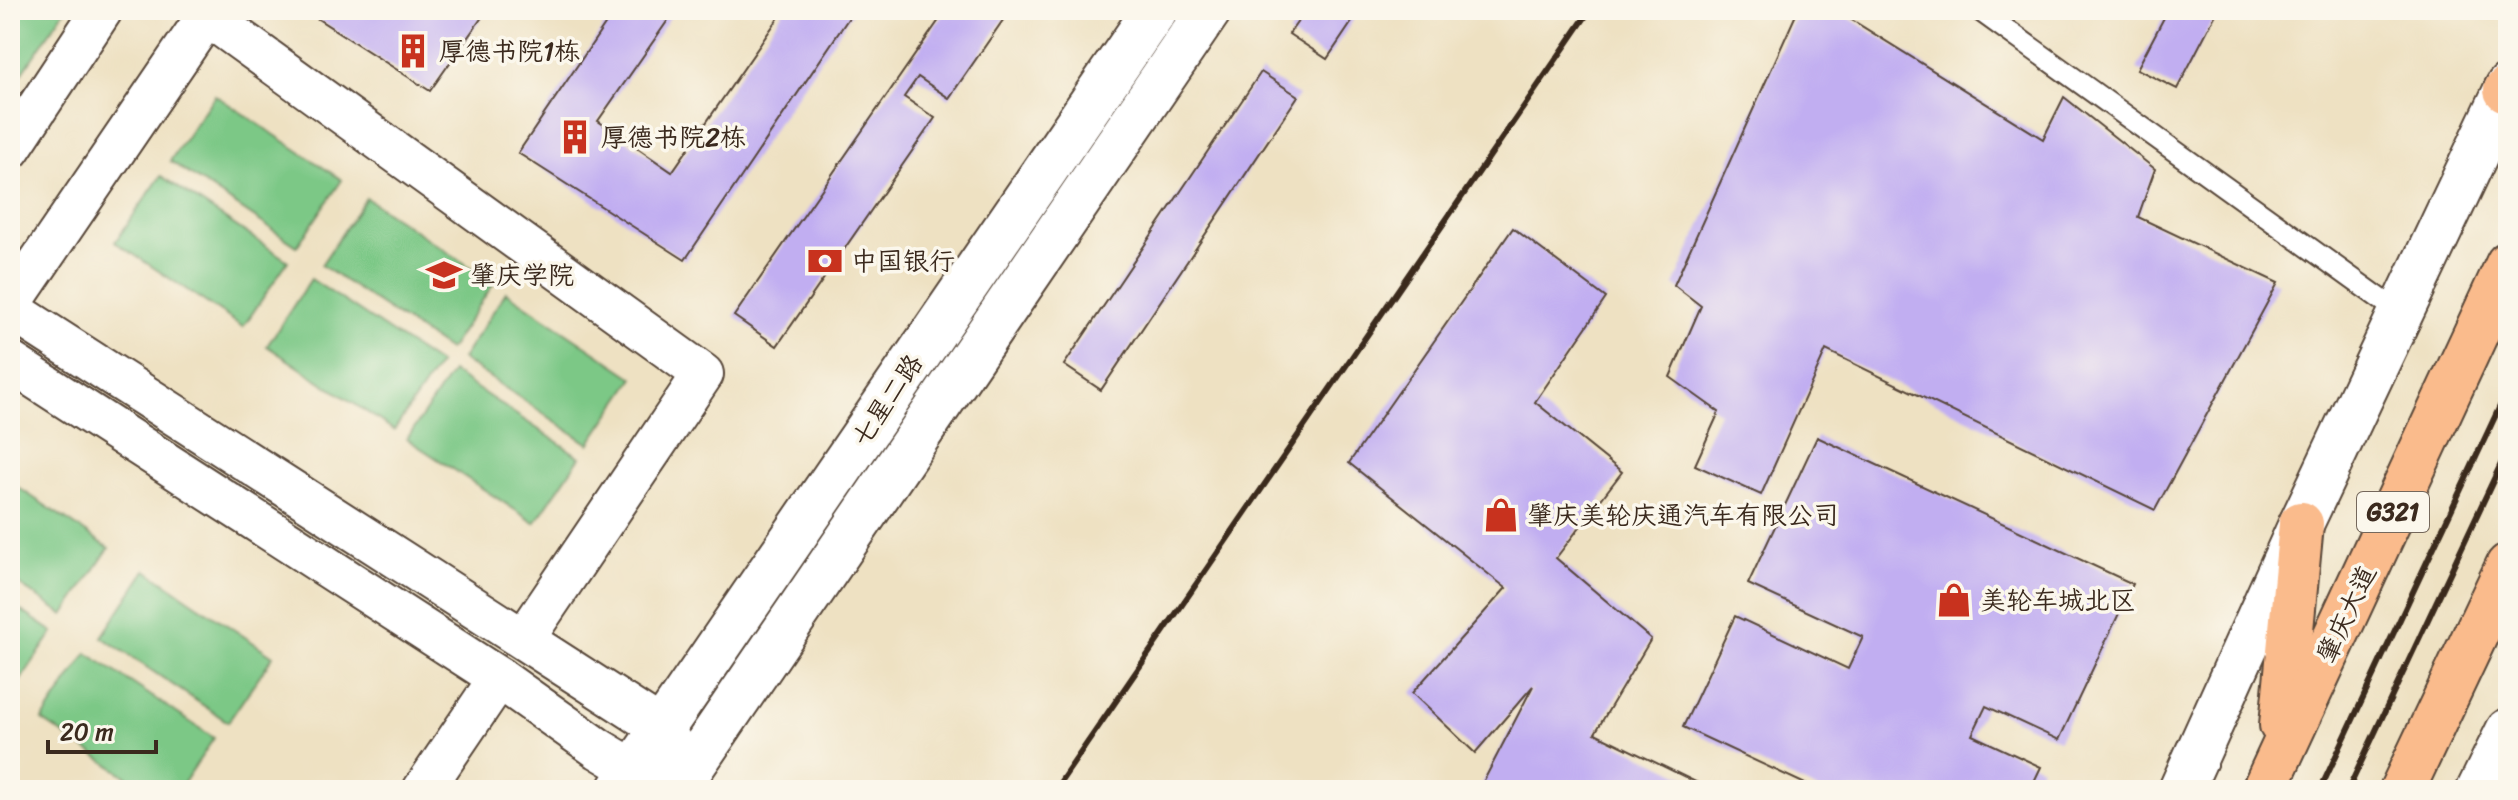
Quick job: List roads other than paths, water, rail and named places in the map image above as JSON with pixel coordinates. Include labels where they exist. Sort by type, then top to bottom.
[{"type":"highway","name":"肇庆大道","points":[[2272,775],[2508,264]]},
{"type":"highway","points":[[2272,775],[2301,524]]},
{"type":"highway","points":[[2402,790],[2508,566]]},
{"type":"street","points":[[10,149],[102,10]]},
{"type":"street","name":"七星二路","points":[[627,780],[1155,10]]},
{"type":"street","name":"七星二路","points":[[694,784],[1209,10]]},
{"type":"street","points":[[524,639],[703,374],[206,12],[10,307],[664,730],[694,784]]},
{"type":"street","points":[[2181,790],[2301,524],[2507,88]]},
{"type":"street","points":[[10,362],[499,678],[627,780],[694,784]]},
{"type":"street","points":[[423,790],[499,678]]},
{"type":"street","points":[[2479,790],[2508,731]]},
{"type":"lane","points":[[1979,10],[2400,313]]},
{"type":"railway","points":[[1055,790],[1590,10]]},
{"type":"railway","points":[[2320,790],[2508,389]]},
{"type":"railway","points":[[2348,790],[2508,449]]},
{"type":"place","name":"厚德书院1栋","points":[[413,51]]},
{"type":"place","name":"厚德书院2栋","points":[[575,137]]},
{"type":"place","name":"中国银行","points":[[825,261]]},
{"type":"place","name":"肇庆学院","points":[[444,275]]},
{"type":"place","name":"肇庆美轮庆通汽车有限公司","points":[[1501,515]]},
{"type":"place","name":"美轮车城北区","points":[[1954,600]]}]
